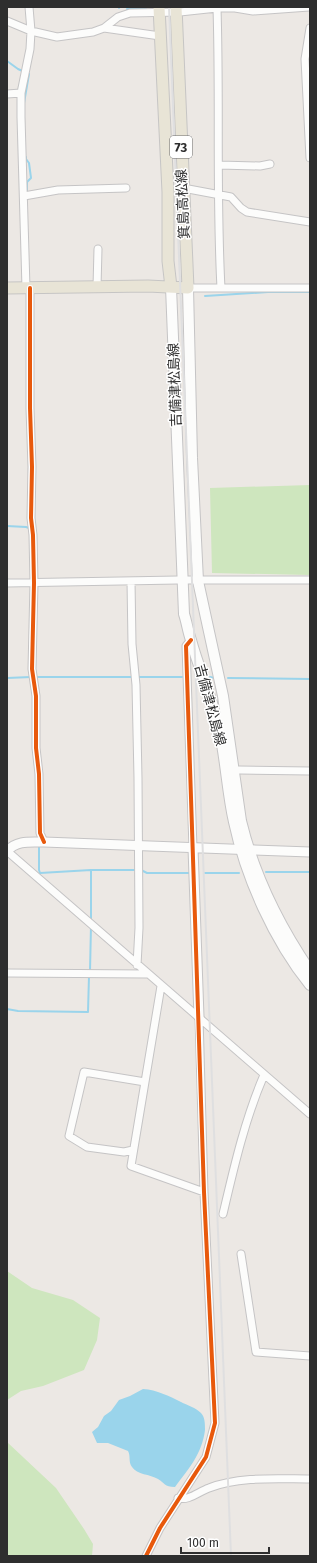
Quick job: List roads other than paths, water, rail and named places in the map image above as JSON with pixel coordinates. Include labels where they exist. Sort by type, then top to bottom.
[{"type":"main road","name":"箕島高松線","points":[[159,10],[168,192],[168,261],[170,287]]},
{"type":"main road","name":"箕島高松線","points":[[176,10],[182,188],[188,288]]},
{"type":"main road","points":[[7,288],[29,290],[97,287],[188,288]]},
{"type":"main road","name":"吉備津松島線","points":[[170,287],[184,614],[191,640],[212,701],[219,729],[234,821],[277,918],[310,971]]},
{"type":"main road","name":"吉備津松島線","points":[[188,288],[192,458],[198,580],[223,696],[251,878],[269,920],[285,949],[310,985]]},
{"type":"street","points":[[29,7],[31,31],[30,49],[21,94],[20,118],[26,195],[29,290],[32,467],[31,518],[33,535],[34,583],[32,669],[36,696],[36,748],[39,774],[40,833],[44,842]]},
{"type":"street","points":[[121,7],[124,14]]},
{"type":"street","points":[[7,21],[31,31],[57,37],[93,32],[104,28],[124,14],[130,13],[159,10],[217,8],[235,8],[253,11],[309,7]]},
{"type":"street","points":[[217,8],[219,112],[218,194],[221,288]]},
{"type":"street","points":[[104,28],[160,36]]},
{"type":"street","points":[[310,28],[309,42],[304,59],[308,81],[310,158]]},
{"type":"street","points":[[7,94],[21,94]]},
{"type":"street","points":[[219,165],[260,166],[270,164]]},
{"type":"street","points":[[26,195],[58,190],[126,188]]},
{"type":"street","points":[[182,188],[231,197],[247,212],[310,222]]},
{"type":"street","points":[[97,287],[98,249]]},
{"type":"street","points":[[188,288],[310,288]]},
{"type":"street","points":[[7,583],[183,580],[310,580]]},
{"type":"street","points":[[131,581],[132,644],[136,686],[139,870],[139,928],[137,965]]},
{"type":"street","points":[[146,1556],[160,1528],[178,1498],[206,1457],[215,1423],[204,1192],[186,646],[191,640]]},
{"type":"street","points":[[239,770],[310,771]]},
{"type":"street","points":[[310,852],[44,842],[22,842],[12,846],[7,851],[310,1114]]},
{"type":"street","points":[[7,973],[147,974]]},
{"type":"street","points":[[161,986],[131,1166],[204,1192]]},
{"type":"street","points":[[133,1150],[124,1152],[87,1147],[69,1136],[84,1072],[144,1082]]},
{"type":"street","points":[[223,1214],[236,1158],[264,1075]]},
{"type":"street","points":[[241,1254],[256,1352],[310,1356]]},
{"type":"street","points":[[178,1498],[184,1500],[210,1487],[242,1480],[310,1479]]},
{"type":"water","points":[[143,1389],[163,1394],[191,1407],[201,1413],[204,1419],[205,1430],[198,1454],[175,1487],[167,1486],[155,1477],[137,1472],[131,1465],[128,1451],[108,1443],[97,1443],[92,1432],[98,1427],[104,1416],[111,1411],[119,1400]]},
{"type":"waterway","points":[[127,9],[146,9]]},
{"type":"waterway","points":[[7,61],[18,69],[29,74],[24,103]]},
{"type":"waterway","points":[[26,157],[29,163],[31,178],[27,182],[27,193]]},
{"type":"waterway","points":[[205,296],[268,292],[310,292]]},
{"type":"waterway","points":[[7,526],[29,528]]},
{"type":"waterway","points":[[7,678],[31,677]]},
{"type":"waterway","points":[[37,677],[133,677]]},
{"type":"waterway","points":[[138,677],[182,677]]},
{"type":"waterway","points":[[210,677],[215,678]]},
{"type":"waterway","points":[[228,678],[310,679]]},
{"type":"waterway","points":[[34,757],[35,766]]},
{"type":"waterway","points":[[39,847],[40,873],[91,870]]},
{"type":"waterway","points":[[91,921],[91,870],[137,870]]},
{"type":"waterway","points":[[141,870],[147,873],[190,873]]},
{"type":"waterway","points":[[266,872],[310,872]]},
{"type":"waterway","points":[[205,873],[239,873]]},
{"type":"waterway","points":[[90,971],[91,926]]},
{"type":"waterway","points":[[7,1009],[18,1011],[88,1012],[89,976]]},
{"type":"railway","points":[[169,7],[231,1556]]}]
